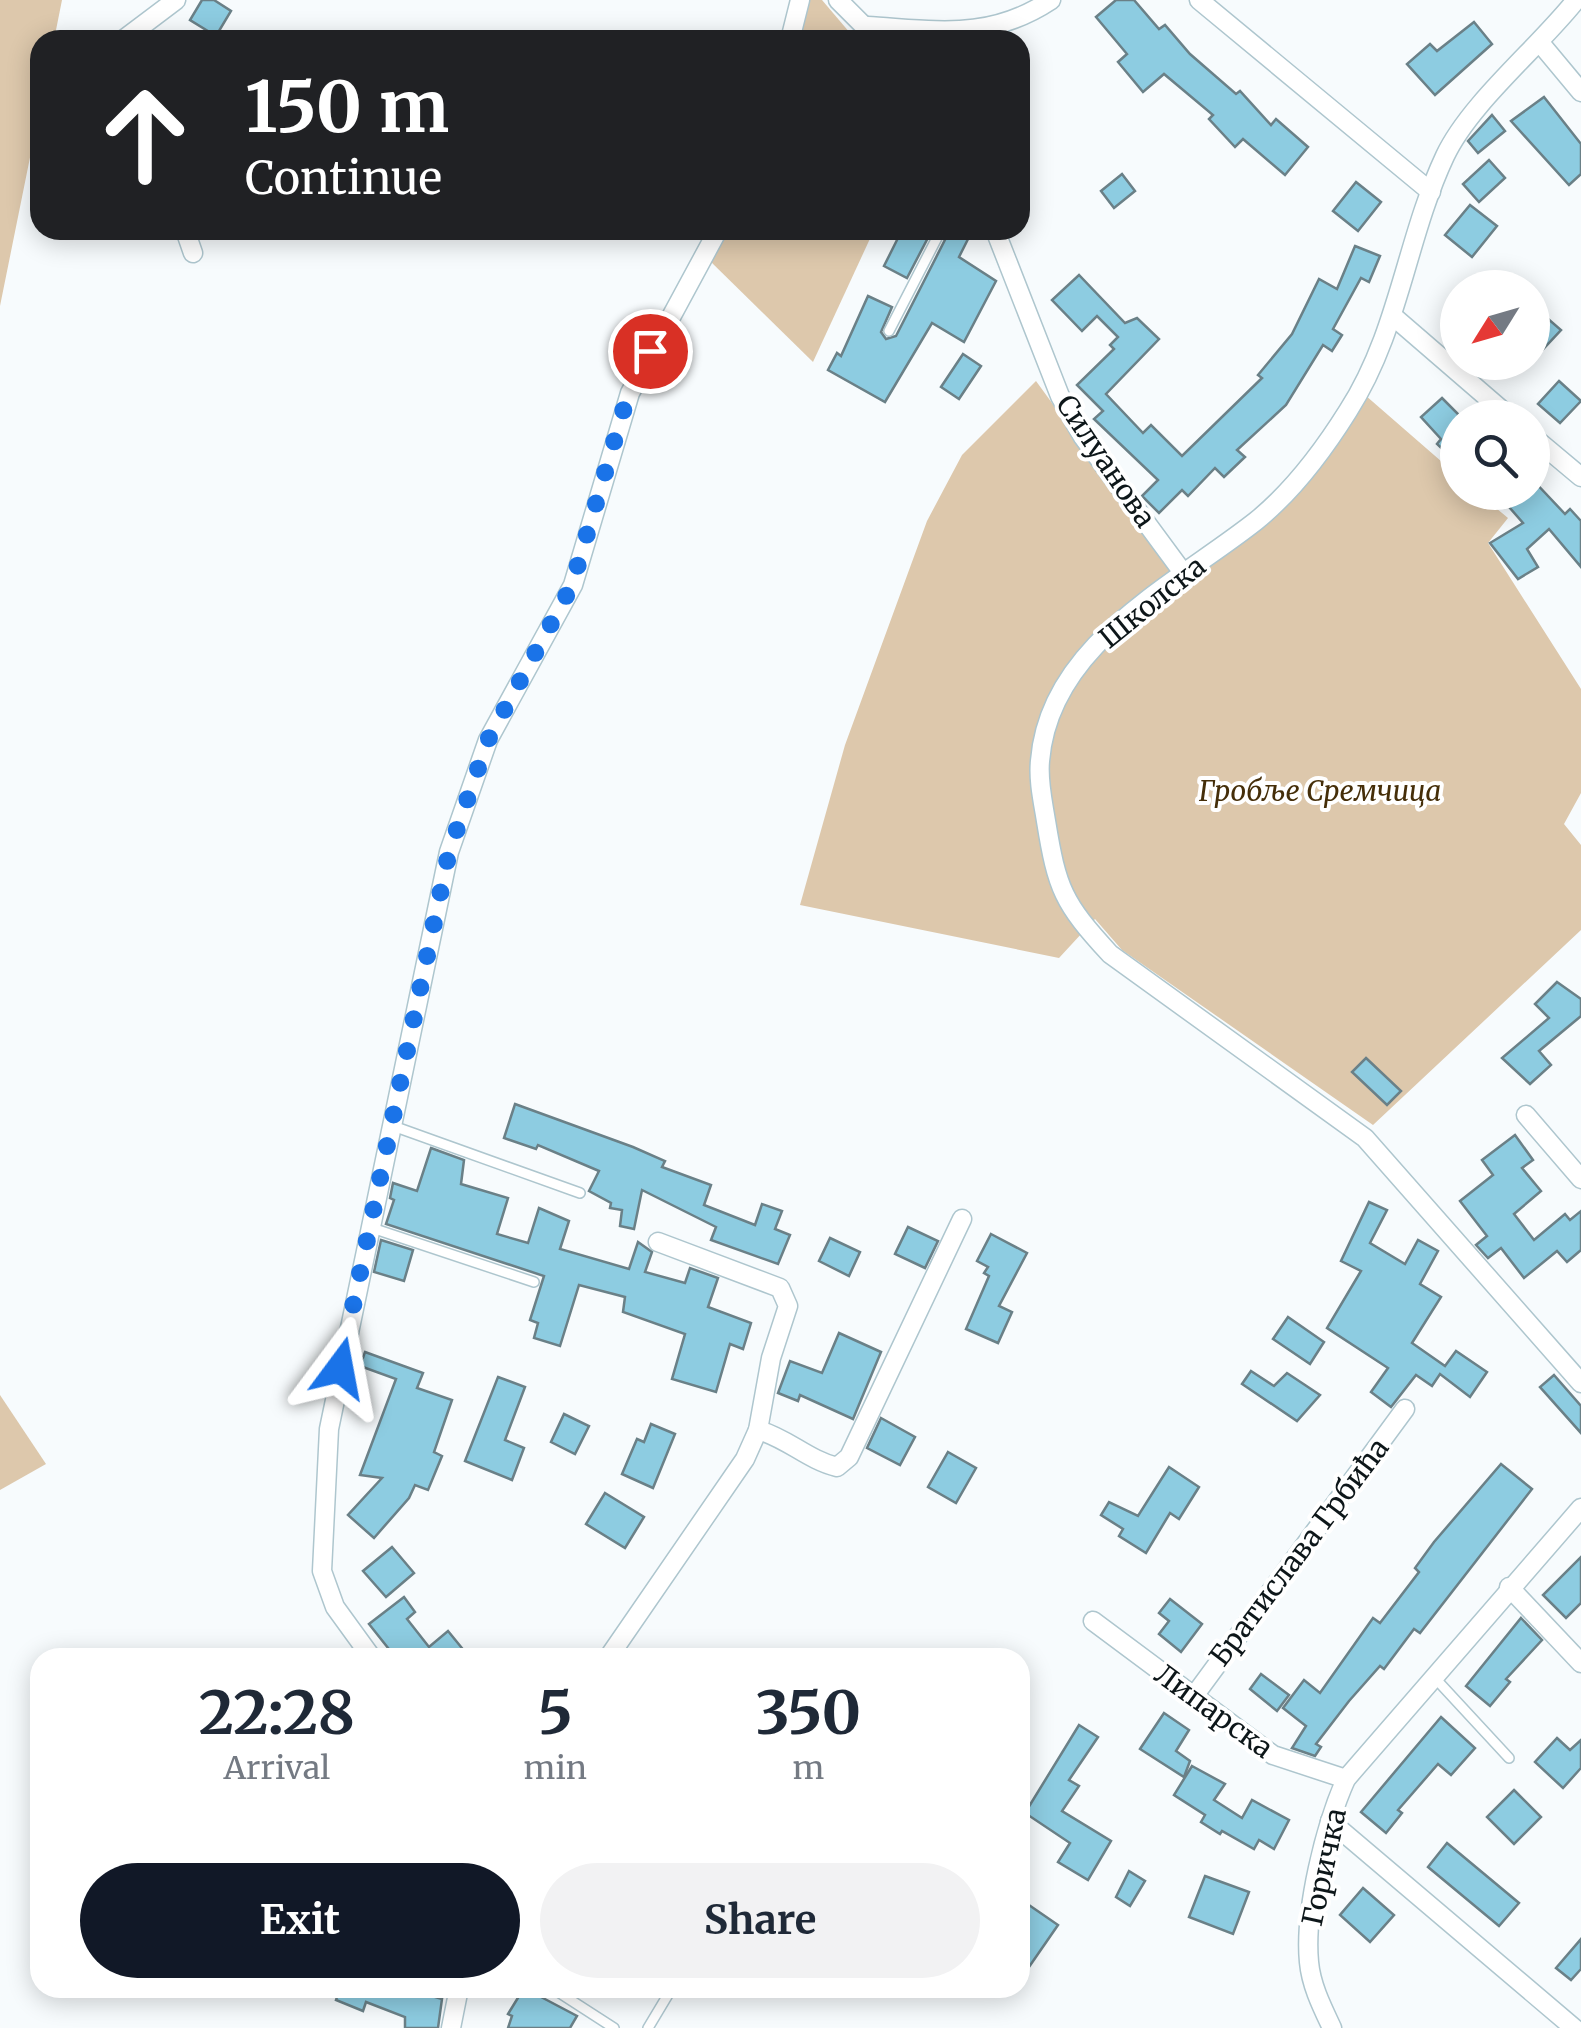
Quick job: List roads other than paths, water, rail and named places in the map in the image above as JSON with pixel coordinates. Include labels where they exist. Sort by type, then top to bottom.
[{"type":"street","points":[[136,30],[176,0]]},
{"type":"street","points":[[792,30],[800,0]]},
{"type":"street","points":[[838,0],[869,30]]},
{"type":"street","points":[[981,30],[1002,26],[1051,0]]},
{"type":"street","points":[[1199,0],[1431,192]]},
{"type":"street","name":"Школска","points":[[1576,0],[1541,44],[1457,133],[1431,192],[1394,317],[1356,398],[1310,466],[1259,518],[1102,638],[1057,702],[1040,762],[1056,883],[1082,924],[1110,954],[1344,1121],[1389,1161],[1581,1383]]},
{"type":"street","points":[[1541,44],[1581,92]]},
{"type":"street","points":[[188,240],[193,253]]},
{"type":"street","points":[[365,1648],[335,1607],[322,1571],[329,1429],[449,852],[488,740],[572,585],[624,408],[659,332],[712,240]]},
{"type":"street","name":"Силуанова","points":[[999,240],[1060,396],[1083,437],[1184,574]]},
{"type":"street","points":[[1394,317],[1490,400]]},
{"type":"street","points":[[1550,451],[1581,477]]},
{"type":"street","points":[[1526,1115],[1581,1180]]},
{"type":"street","points":[[758,1430],[776,1435],[823,1464],[837,1466],[849,1457],[962,1218]]},
{"type":"street","points":[[615,1648],[732,1481],[758,1430],[770,1358],[788,1298],[780,1288],[658,1242]]},
{"type":"street","name":"Братислава Грбића","points":[[1194,1696],[1405,1409]]},
{"type":"street","name":"Горичка","points":[[1332,2028],[1313,1983],[1308,1938],[1330,1821],[1346,1779],[1581,1508]]},
{"type":"street","points":[[1510,1586],[1581,1663]]},
{"type":"street","name":"Липарска","points":[[1093,1621],[1273,1755],[1346,1779]]},
{"type":"street","points":[[1330,1821],[1574,2028]]},
{"type":"street","points":[[451,2028],[457,1998]]},
{"type":"lane","points":[[888,331],[937,240]]},
{"type":"lane","points":[[393,1126],[580,1194]]},
{"type":"lane","points":[[372,1228],[534,1282]]},
{"type":"lane","points":[[1434,1677],[1509,1758]]},
{"type":"lane","points":[[568,1998],[614,2028]]},
{"type":"lane","points":[[648,2028],[666,1998]]},
{"type":"park label","name":"Гробље Сремчица","points":[[1320,791]]}]
